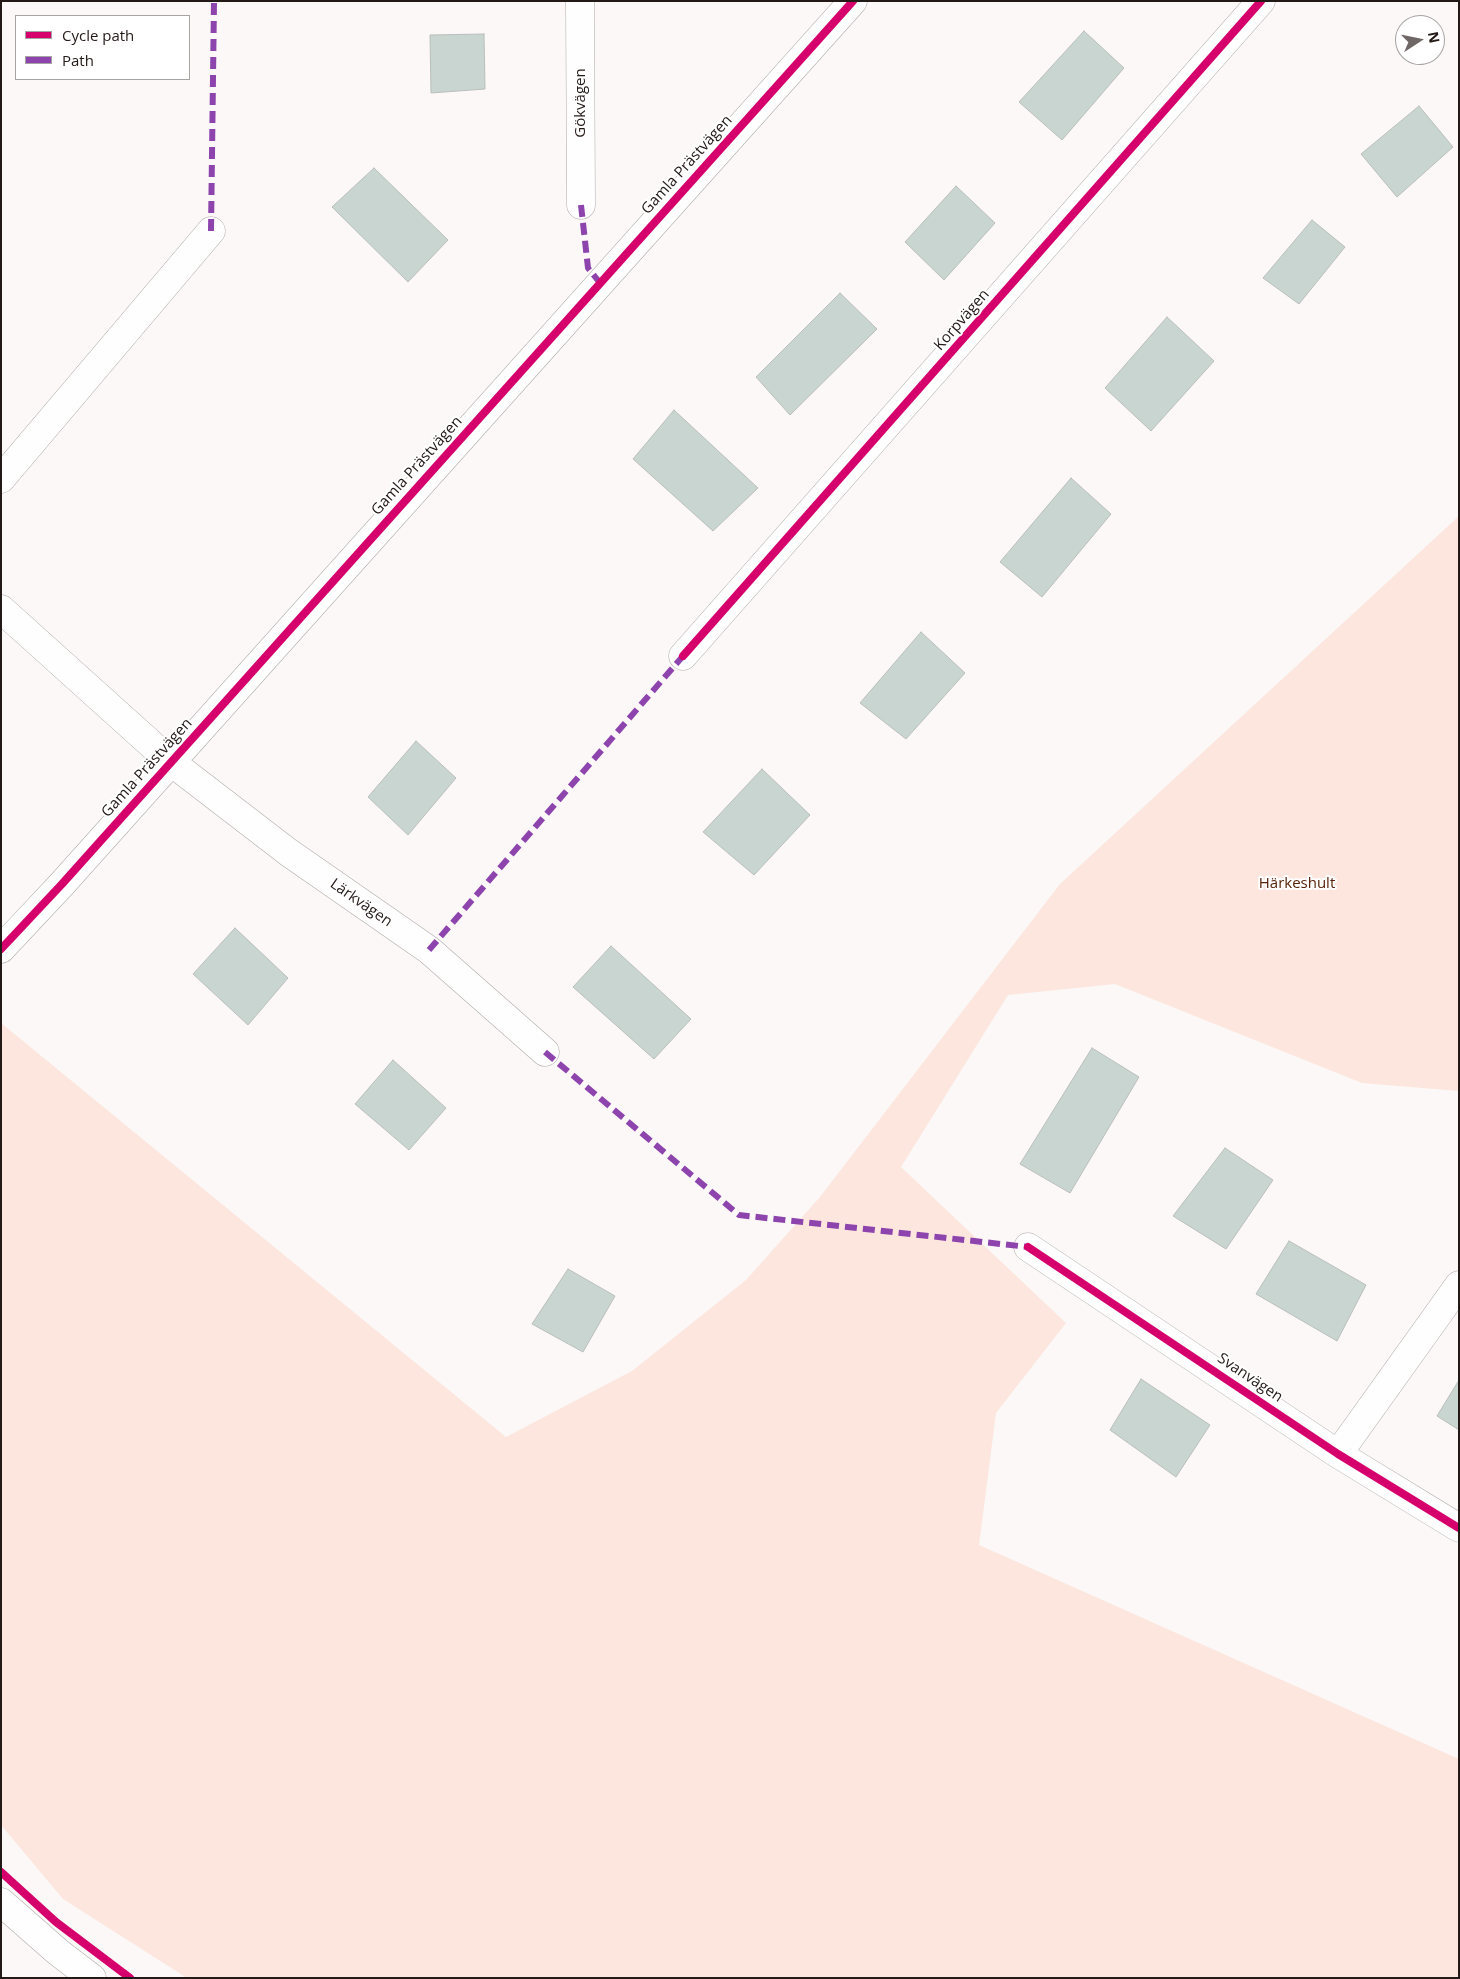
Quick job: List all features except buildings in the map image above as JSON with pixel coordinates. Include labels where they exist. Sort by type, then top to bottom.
[{"type":"street","name":"Gökvägen","points":[[580,1],[581,205]]},
{"type":"street","name":"Gamla Prästvägen","points":[[1,949],[853,1]]},
{"type":"street","name":"Korpvägen","points":[[683,656],[1262,1]]},
{"type":"street","points":[[1,479],[212,231]]},
{"type":"street","name":"Lärkvägen","points":[[1,609],[171,762],[288,852],[429,950],[545,1052]]},
{"type":"street","name":"Svanvägen","points":[[1028,1247],[1338,1454],[1459,1528]]},
{"type":"street","points":[[1338,1454],[1459,1285]]},
{"type":"street","points":[[1,1902],[58,1952],[92,1978]]},
{"type":"green space","name":"Härkeshult","points":[[1459,516],[1459,1091],[1362,1083],[1115,984],[1008,995],[901,1167],[1066,1323],[996,1413],[979,1545],[1459,1759],[1459,1978],[187,1978],[63,1899],[1,1825],[1,1023],[506,1437],[632,1371],[746,1280],[820,1197],[1060,884]]},
{"type":"marked path","points":[[211,231],[214,1]]},
{"type":"marked path","points":[[581,205],[588,268],[600,283]]},
{"type":"marked path","points":[[429,950],[683,656]]},
{"type":"marked path","points":[[545,1052],[739,1215],[1028,1247]]},
{"type":"cycle path","points":[[1,949],[62,884],[853,1]]},
{"type":"cycle path","points":[[683,656],[1261,1]]},
{"type":"cycle path","points":[[1028,1247],[1338,1454],[1459,1528]]},
{"type":"cycle path","points":[[1,1872],[56,1922],[130,1978]]}]
